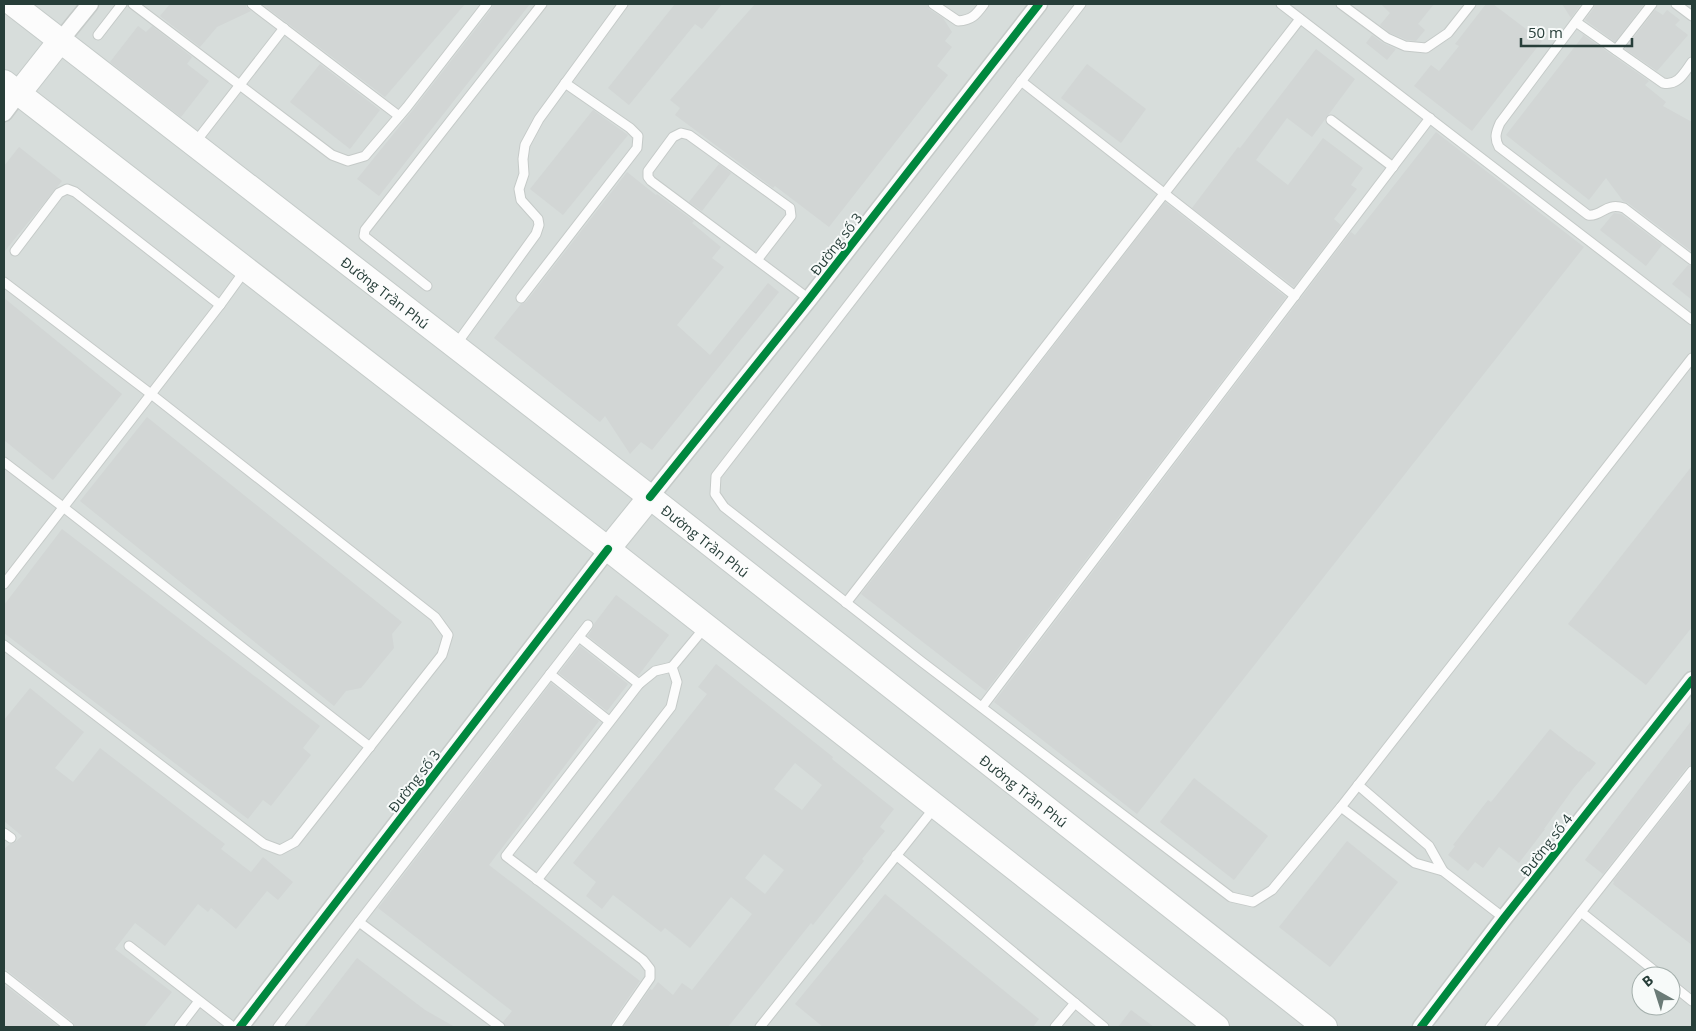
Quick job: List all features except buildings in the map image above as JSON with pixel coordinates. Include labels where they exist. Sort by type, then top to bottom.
[{"type":"main road","name":"Đường Trần Phú","points":[[13,4],[650,497],[1325,1027]]},
{"type":"main road","points":[[60,41],[11,88],[608,549],[1217,1027]]},
{"type":"main road","points":[[608,549],[650,497]]},
{"type":"street","points":[[60,41],[90,4]]},
{"type":"street","name":"Đường số 3","points":[[650,497],[809,299],[1039,4]]},
{"type":"street","points":[[4,113],[11,88]]},
{"type":"street","name":"Đường số 3","points":[[240,1027],[608,549]]},
{"type":"street","name":"Đường số 4","points":[[1421,1027],[1504,918],[1692,680]]},
{"type":"lane","points":[[98,35],[122,4]]},
{"type":"lane","points":[[133,4],[332,155],[348,161],[365,156],[487,4]]},
{"type":"lane","points":[[252,4],[399,116]]},
{"type":"lane","points":[[427,286],[372,244],[364,236],[365,230],[542,4]]},
{"type":"lane","points":[[455,346],[536,234],[539,225],[538,219],[521,200],[519,189],[524,174],[523,159],[525,145],[539,119],[623,4]]},
{"type":"lane","points":[[934,4],[958,21],[968,20],[984,4]]},
{"type":"lane","points":[[1081,4],[716,476],[715,494],[724,508],[982,708],[1231,897],[1252,902],[1272,890],[1341,807],[1692,358]]},
{"type":"lane","points":[[1281,4],[1692,320]]},
{"type":"lane","points":[[1341,4],[1387,38],[1405,46],[1426,48],[1448,33],[1471,4]]},
{"type":"lane","points":[[1589,4],[1500,122],[1496,133],[1496,140],[1499,147],[1588,215],[1594,216],[1606,208],[1616,206],[1624,208],[1692,260]]},
{"type":"lane","points":[[1616,50],[1652,4]]},
{"type":"lane","points":[[1676,4],[1692,16]]},
{"type":"lane","points":[[846,603],[1300,19]]},
{"type":"lane","points":[[1576,22],[1663,83],[1670,85],[1679,80],[1692,62]]},
{"type":"lane","points":[[194,144],[284,28]]},
{"type":"lane","points":[[1021,81],[1295,296]]},
{"type":"lane","points":[[521,298],[637,148],[638,136],[630,128],[565,83]]},
{"type":"lane","points":[[982,708],[1430,118]]},
{"type":"lane","points":[[1331,120],[1393,167]]},
{"type":"lane","points":[[757,260],[791,216],[790,208],[689,135],[681,133],[673,137],[648,171],[648,177],[651,181],[809,299]]},
{"type":"lane","points":[[14,250],[59,192],[67,189],[75,192],[220,305]]},
{"type":"lane","points":[[4,584],[246,269]]},
{"type":"lane","points":[[4,282],[151,394],[434,617],[448,635],[442,655],[295,842],[280,850],[264,844],[4,645]]},
{"type":"lane","points":[[4,462],[370,747]]},
{"type":"lane","points":[[278,1027],[588,625]]},
{"type":"lane","points":[[616,1027],[650,978],[650,969],[643,960],[506,856],[639,684],[655,671],[672,667],[706,626]]},
{"type":"lane","points":[[579,637],[639,684]]},
{"type":"lane","points":[[537,880],[671,707],[677,682],[672,667]]},
{"type":"lane","points":[[550,674],[610,721]]},
{"type":"lane","points":[[1490,1027],[1692,771]]},
{"type":"lane","points":[[1358,785],[1429,846],[1443,871]]},
{"type":"lane","points":[[760,1027],[936,806]]},
{"type":"lane","points":[[1341,807],[1415,863],[1443,871],[1504,918]]},
{"type":"lane","points":[[896,855],[1104,1027]]},
{"type":"lane","points":[[1581,912],[1648,966]]},
{"type":"lane","points":[[359,922],[500,1027]]},
{"type":"lane","points":[[129,946],[233,1027]]},
{"type":"lane","points":[[4,976],[69,1027]]},
{"type":"lane","points":[[1681,992],[1692,1001]]},
{"type":"lane","points":[[178,1027],[198,1000]]},
{"type":"lane","points":[[1055,1027],[1075,1004]]},
{"type":"shaded area","points":[[4,4],[1692,4],[1692,1027],[4,1027]]},
{"type":"cycle path","points":[[650,497],[809,299],[1039,4]]},
{"type":"cycle path","points":[[240,1027],[608,549]]},
{"type":"cycle path","points":[[1421,1027],[1504,918],[1692,680]]}]
